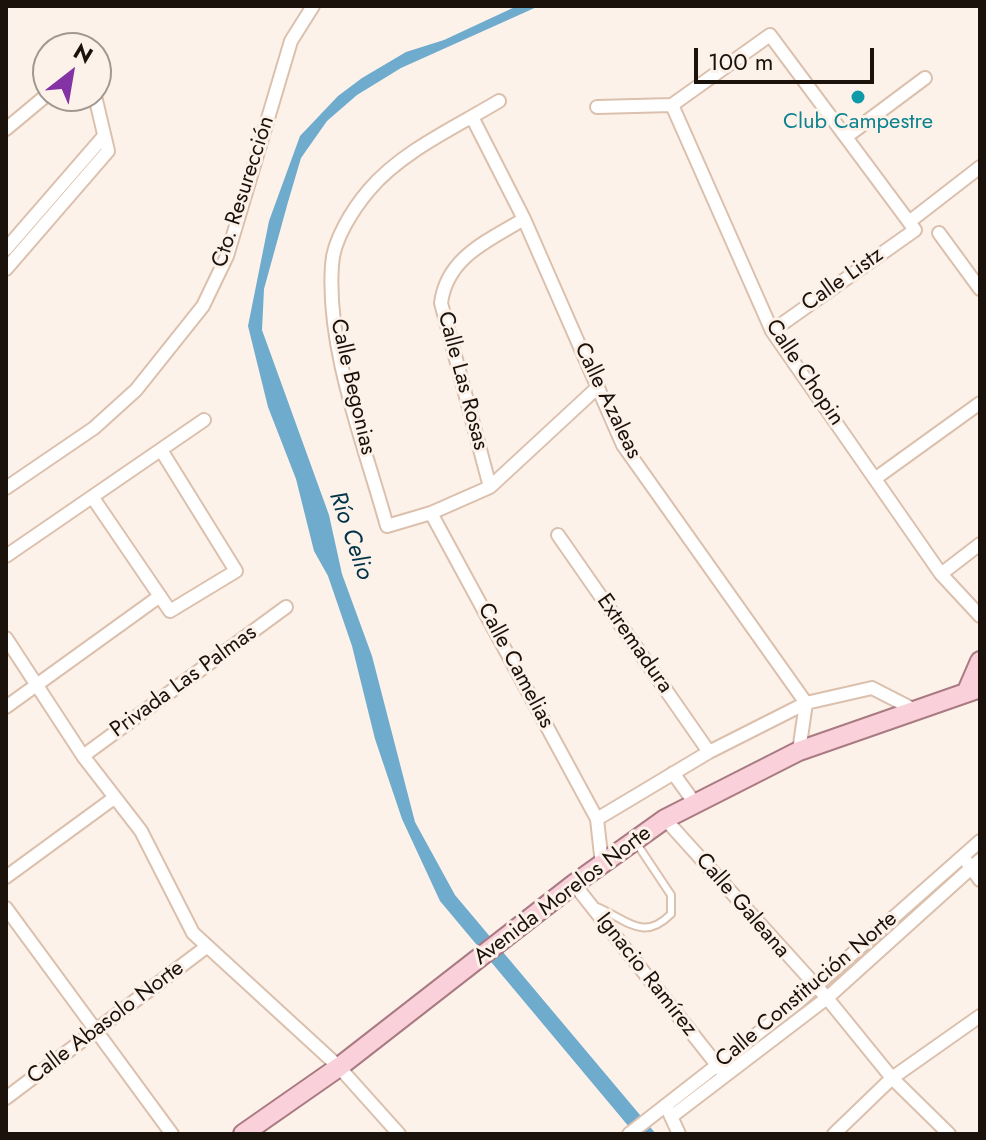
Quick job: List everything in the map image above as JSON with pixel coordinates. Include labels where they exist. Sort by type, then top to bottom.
[{"type":"main road","points":[[974,689],[980,661]]},
{"type":"main road","name":"Avenida Morelos Norte","points":[[243,1134],[339,1067],[574,884],[665,819],[799,751],[974,689]]},
{"type":"street","name":"Cto. Resurección","points":[[6,488],[94,428],[136,390],[203,306],[227,256],[291,41],[313,6]]},
{"type":"street","points":[[597,107],[672,105],[770,35],[912,226]]},
{"type":"street","points":[[846,137],[925,78]]},
{"type":"street","name":"Calle Begonias","points":[[431,513],[387,526],[334,322],[332,262],[350,217],[370,188],[413,154],[499,101]]},
{"type":"street","name":"Calle Chopin","points":[[672,105],[772,331],[941,574],[980,616]]},
{"type":"street","points":[[6,129],[32,107]]},
{"type":"street","points":[[6,269],[108,151],[99,112]]},
{"type":"street","name":"Calle Azaleas","points":[[472,117],[524,219],[623,445],[806,703]]},
{"type":"street","points":[[6,249],[104,136]]},
{"type":"street","name":"Calle Listz","points":[[772,331],[912,226],[980,167]]},
{"type":"street","name":"Calle Las Rosas","points":[[490,487],[441,303],[444,283],[465,256],[524,219]]},
{"type":"street","points":[[939,233],[980,289]]},
{"type":"street","points":[[431,513],[490,487],[598,387]]},
{"type":"street","points":[[876,478],[980,403]]},
{"type":"street","points":[[6,556],[204,420]]},
{"type":"street","points":[[93,498],[170,611],[236,571],[161,450]]},
{"type":"street","name":"Calle Camelias","points":[[431,513],[597,819]]},
{"type":"street","name":"Extremadura","points":[[558,535],[709,752]]},
{"type":"street","points":[[941,574],[980,544]]},
{"type":"street","points":[[6,707],[160,596]]},
{"type":"street","name":"Privada Las Palmas","points":[[83,756],[286,607]]},
{"type":"street","points":[[6,638],[83,756],[141,831],[193,933],[205,948],[339,1067],[399,1134]]},
{"type":"street","name":"Avenida Morelos Norte","points":[[597,819],[709,752],[806,703],[872,688],[913,709]]},
{"type":"street","points":[[799,751],[806,703]]},
{"type":"street","points":[[673,773],[694,802]]},
{"type":"street","points":[[6,877],[114,798]]},
{"type":"street","points":[[597,819],[602,864]]},
{"type":"street","name":"Calle Galeana","points":[[665,819],[814,988],[827,998],[892,1078],[949,1134]]},
{"type":"street","name":"Calle Constitución Norte","points":[[629,1134],[668,1111],[721,1069],[980,841]]},
{"type":"street","points":[[962,856],[975,864],[980,880]]},
{"type":"street","name":"Calle Constitución Norte","points":[[721,1069],[827,998],[975,864]]},
{"type":"street","name":"Ignacio Ramírez","points":[[574,884],[721,1069]]},
{"type":"street","points":[[6,908],[172,1134]]},
{"type":"street","name":"Calle Abasolo Norte","points":[[6,1098],[205,948]]},
{"type":"street","points":[[834,1134],[892,1078],[980,1016]]},
{"type":"street","points":[[668,1111],[679,1134]]},
{"type":"lane","points":[[590,904],[644,930],[658,927],[671,914],[671,895],[635,840]]},
{"type":"water","points":[[517,6],[539,6],[401,68],[357,95],[327,121],[301,158],[264,289],[262,330],[329,515],[342,574],[372,656],[415,822],[455,895],[656,1134],[635,1134],[440,901],[402,819],[375,739],[352,646],[328,576],[314,551],[296,479],[268,407],[248,326],[269,221],[300,136],[338,96],[362,78],[406,52],[444,40]]},
{"type":"place","name":"Club Campestre","points":[[858,97]]},
{"type":"water label","name":"Río Celio","points":[[350,536]]}]
